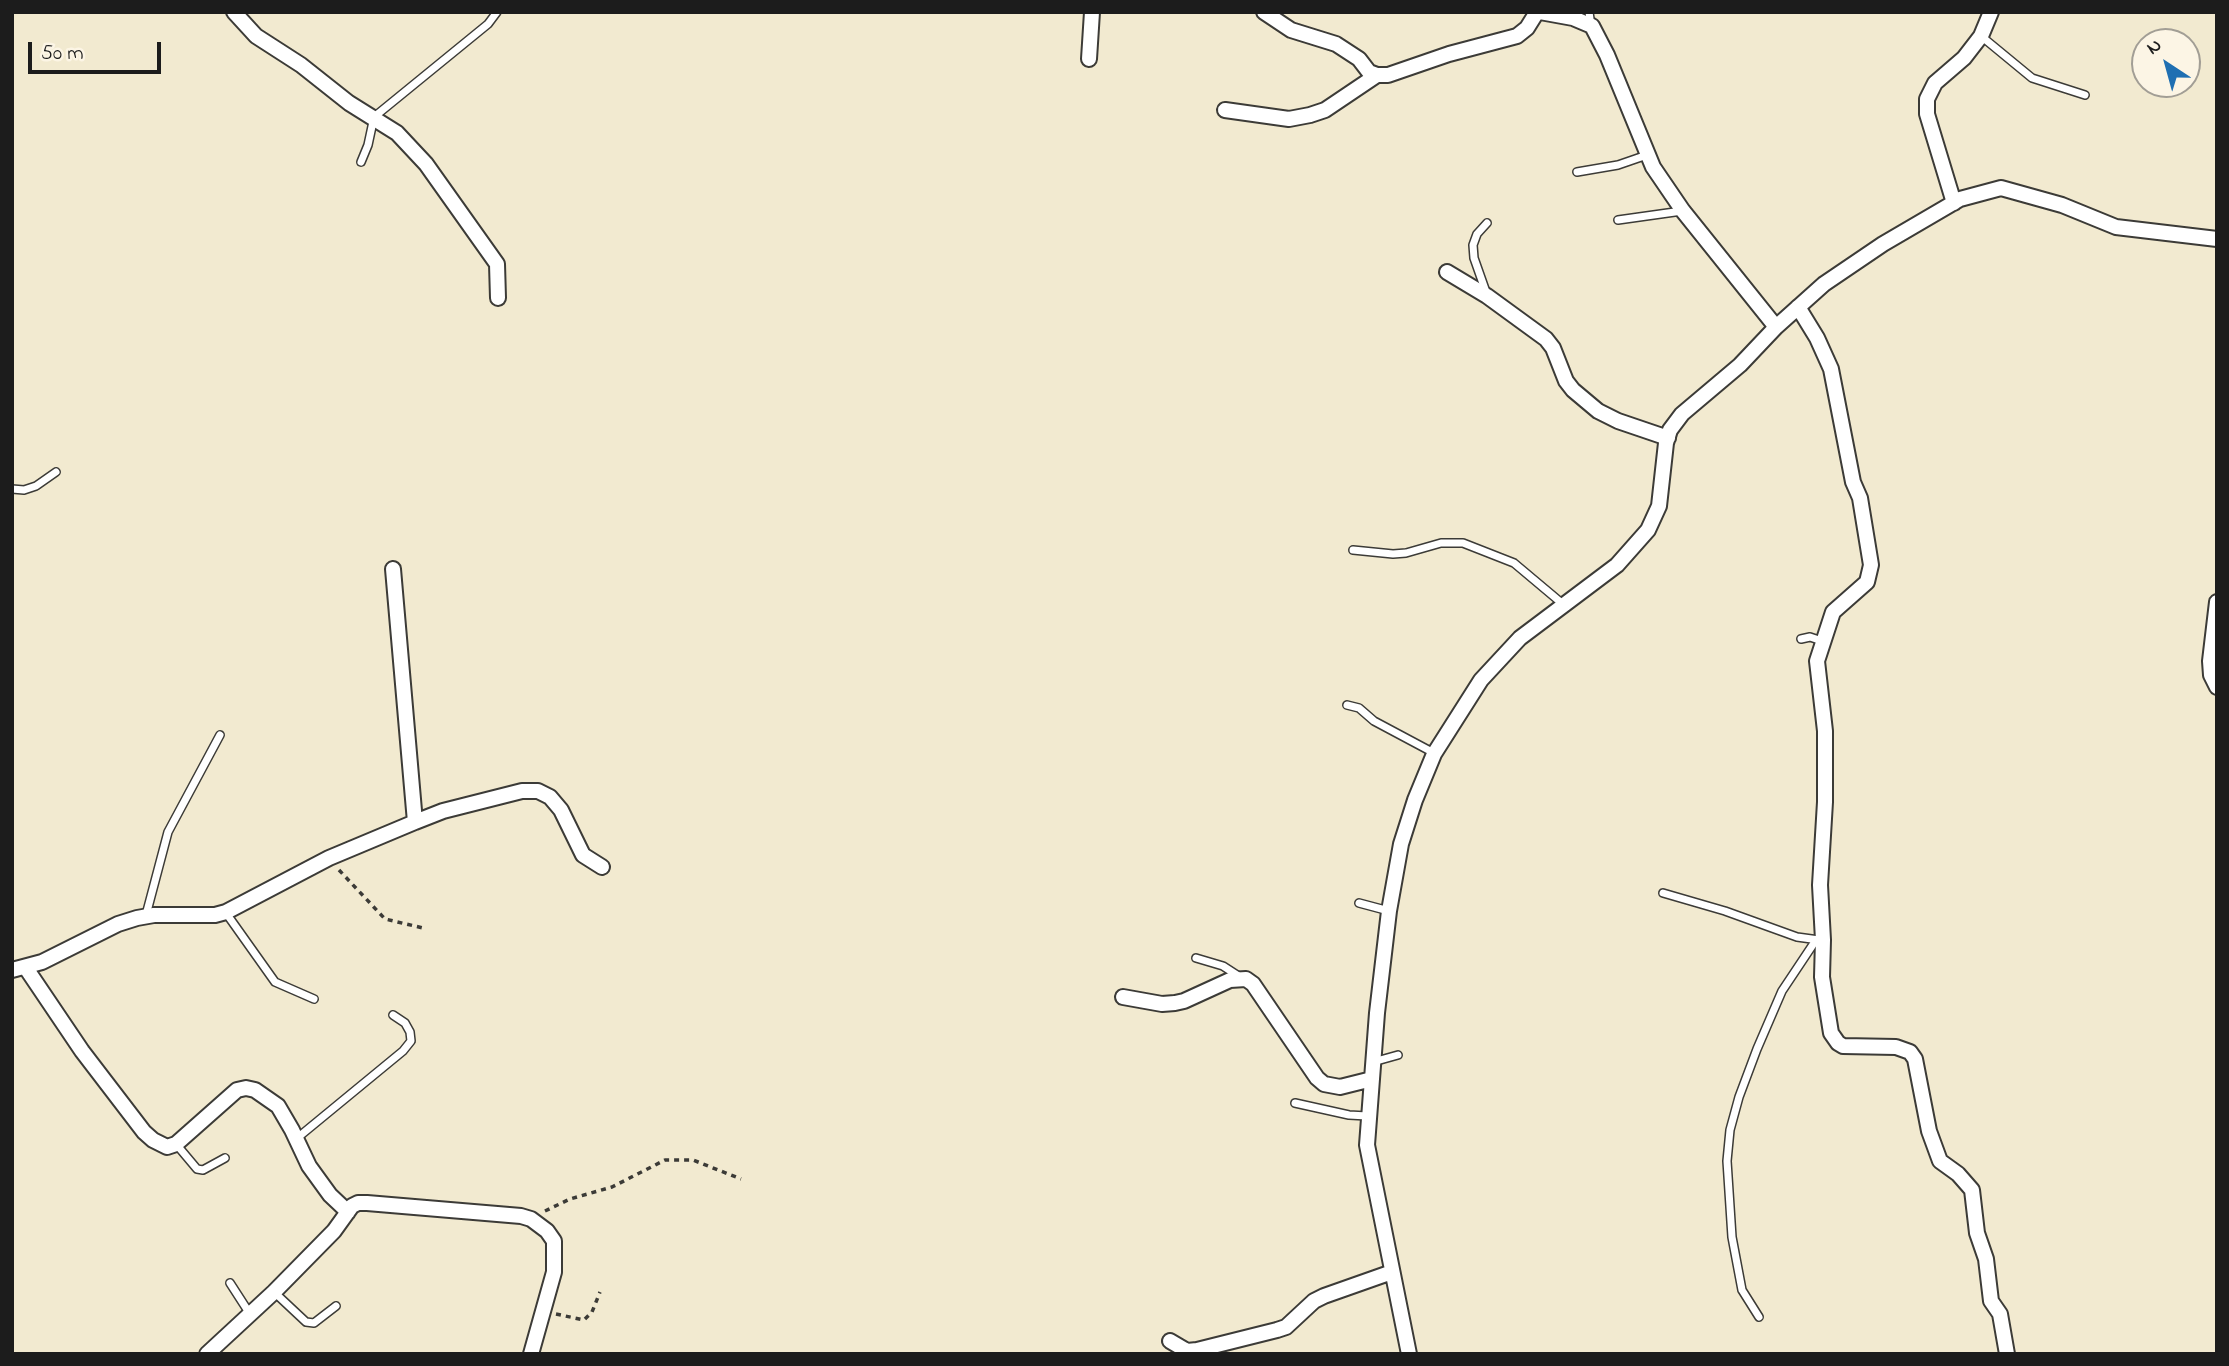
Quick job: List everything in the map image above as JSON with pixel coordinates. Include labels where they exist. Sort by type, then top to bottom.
[{"type":"street","points":[[234,12],[256,36],[301,65],[349,103],[397,133],[426,163],[495,260],[499,268],[498,298]]},
{"type":"street","points":[[1089,59],[1092,12]]},
{"type":"street","points":[[1264,12],[1291,30],[1336,44],[1359,59],[1369,72],[1377,75],[1388,75],[1449,54],[1517,36],[1539,12],[1590,19],[1647,155],[1683,211],[1776,327]]},
{"type":"street","points":[[1954,203],[1926,106],[1929,91],[1965,58],[1981,36],[1991,12]]},
{"type":"street","points":[[1225,110],[1289,119],[1310,115],[1325,110],[1377,75]]},
{"type":"street","points":[[1409,1354],[1367,1145],[1367,1116],[1389,911],[1401,844],[1434,754],[1481,680],[1520,638],[1617,565],[1648,530],[1659,506],[1668,438],[1682,414],[1740,365],[1798,307],[1853,262],[1954,203],[1991,189],[2007,188],[2062,205],[2116,227],[2217,239]]},
{"type":"street","points":[[1447,272],[1487,296],[1546,339],[1553,348],[1566,381],[1598,411],[1618,421],[1668,438]]},
{"type":"street","points":[[1798,307],[1817,338],[1830,369],[1853,482],[1860,498],[1871,565],[1867,582],[1833,612],[1822,641],[1817,667],[1825,731],[1820,940],[1822,977],[1832,1033],[1838,1043],[1852,1047],[1905,1049],[1915,1059],[1929,1131],[1940,1161],[1958,1174],[1972,1190],[1977,1233],[1986,1259],[1991,1301],[2000,1314],[2007,1354]]},
{"type":"street","points":[[393,569],[415,822]]},
{"type":"street","points":[[2217,602],[2210,661],[2211,675],[2217,687]]},
{"type":"street","points":[[348,1212],[330,1195],[309,1166],[278,1106],[268,1097],[246,1088],[230,1095],[176,1144],[167,1147],[159,1145],[144,1132],[19,969],[64,952],[118,924],[146,916],[215,915],[226,912],[328,858],[443,811],[509,794],[538,791],[550,796],[561,810],[583,855],[602,867]]},
{"type":"street","points":[[1123,997],[1162,1004],[1175,1003],[1241,977],[1253,984],[1317,1079],[1324,1084],[1340,1087],[1371,1079]]},
{"type":"street","points":[[206,1354],[274,1292],[334,1231],[348,1212],[358,1203],[367,1202],[521,1216],[531,1219],[547,1231],[554,1241],[554,1272],[531,1354]]},
{"type":"street","points":[[1170,1340],[1187,1351],[1277,1330],[1286,1327],[1314,1301],[1392,1272]]},
{"type":"lane","points":[[360,162],[368,145],[374,117],[488,23],[497,12]]},
{"type":"lane","points":[[1981,36],[2032,78],[2085,95]]},
{"type":"lane","points":[[1577,172],[1618,165],[1647,155]]},
{"type":"lane","points":[[1618,220],[1683,211]]},
{"type":"lane","points":[[1487,223],[1477,234],[1473,245],[1474,258],[1487,296]]},
{"type":"lane","points":[[12,489],[24,490],[36,486],[56,472]]},
{"type":"lane","points":[[1353,550],[1393,554],[1441,543],[1463,543],[1514,563],[1564,606]]},
{"type":"lane","points":[[1801,639],[1810,637],[1822,641]]},
{"type":"lane","points":[[1347,705],[1359,708],[1374,721],[1434,754]]},
{"type":"lane","points":[[146,916],[168,832],[220,735]]},
{"type":"lane","points":[[1662,892],[1797,937],[1820,940],[1782,991],[1752,1061],[1730,1130],[1727,1161],[1732,1237],[1742,1290],[1759,1317]]},
{"type":"lane","points":[[1359,903],[1389,911]]},
{"type":"lane","points":[[226,912],[275,982],[314,999]]},
{"type":"lane","points":[[1196,958],[1223,966],[1241,977]]},
{"type":"lane","points":[[296,1139],[404,1051],[411,1041],[410,1032],[405,1023],[393,1015]]},
{"type":"lane","points":[[1373,1062],[1398,1055]]},
{"type":"lane","points":[[1295,1103],[1349,1115],[1367,1116]]},
{"type":"lane","points":[[176,1144],[197,1169],[203,1170],[225,1158]]},
{"type":"lane","points":[[230,1283],[250,1315]]},
{"type":"lane","points":[[274,1292],[306,1322],[314,1323],[335,1306]]},
{"type":"path","points":[[328,858],[384,919],[423,928]]},
{"type":"path","points":[[531,1219],[556,1204],[612,1187],[665,1160],[693,1160],[741,1179]]},
{"type":"path","points":[[544,1311],[584,1320],[592,1312],[600,1292]]}]
